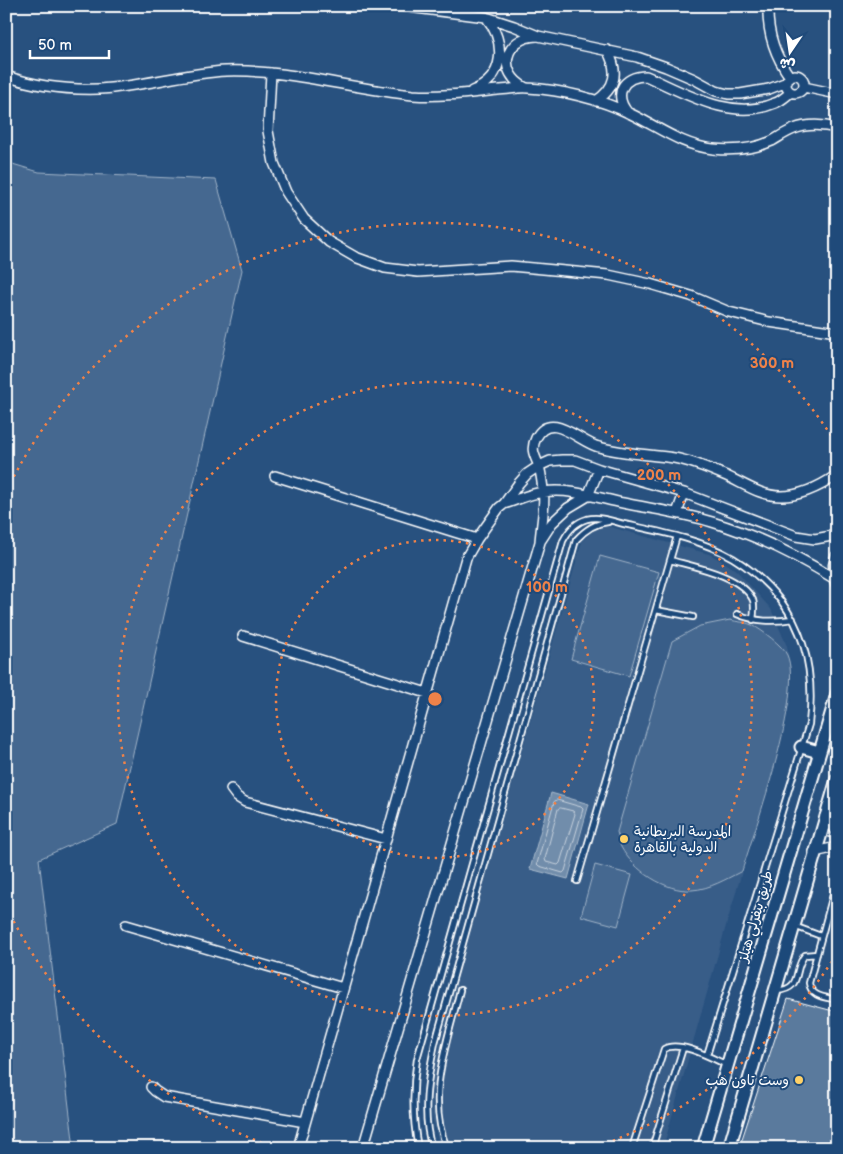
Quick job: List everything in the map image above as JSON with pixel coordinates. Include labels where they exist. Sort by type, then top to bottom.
[{"type":"street","points":[[400,6],[486,17],[538,36],[637,57],[694,79],[716,91],[728,94],[740,94],[769,88],[797,76],[803,80],[804,87],[799,93],[791,92],[775,103],[742,109],[710,104],[646,76],[636,76],[628,80],[622,87],[620,96],[622,106],[629,113]]},
{"type":"street","points":[[768,6],[769,30],[778,58],[788,80],[788,90],[791,92]]},
{"type":"street","points":[[486,17],[495,28],[511,76],[526,88]]},
{"type":"street","points":[[466,94],[478,89],[488,81],[504,56],[518,40],[528,36],[538,36]]},
{"type":"street","points":[[596,101],[603,96],[613,83],[615,71],[613,60],[607,50]]},
{"type":"street","points":[[6,76],[60,88],[99,89],[227,71],[271,73],[412,95],[442,96],[526,88],[596,101],[629,113],[694,146],[713,149],[732,150],[752,147],[770,141],[796,128],[824,125],[837,128]]},
{"type":"street","points":[[271,73],[268,131],[274,163],[286,192],[304,219],[329,242],[355,257],[386,268],[418,272],[512,266],[608,275],[682,293],[729,312],[761,320],[837,332]]},
{"type":"street","points":[[613,83],[622,87]]},
{"type":"street","points":[[804,87],[837,94]]},
{"type":"street","points":[[362,1148],[540,542],[544,492],[539,466],[533,453],[537,436],[543,429],[563,428],[597,447],[676,458],[701,465],[764,494],[795,495],[815,488],[837,475]]},
{"type":"street","points":[[298,1148],[466,558],[477,539],[519,483],[527,474],[550,461],[575,460],[599,469],[684,493],[796,536],[815,538],[837,535]]},
{"type":"street","points":[[540,542],[552,523],[568,508],[588,496],[599,469]]},
{"type":"street","points":[[275,476],[477,539]]},
{"type":"street","points":[[504,504],[544,492],[561,492],[677,514],[711,522],[751,536],[806,561],[836,581]]},
{"type":"street","points":[[677,514],[684,493]]},
{"type":"street","points":[[836,581],[835,565],[837,557]]},
{"type":"street","points":[[243,636],[427,693]]},
{"type":"street","name":"طريق بيفرلي هيلز","points":[[703,1148],[837,694]]},
{"type":"street","points":[[801,747],[820,752]]},
{"type":"street","points":[[729,1148],[814,852],[825,816],[834,797],[837,779]]},
{"type":"street","points":[[231,789],[237,797],[245,802],[386,839]]},
{"type":"street","points":[[825,816],[837,832]]},
{"type":"street","points":[[814,852],[837,847]]},
{"type":"street","points":[[126,926],[343,988]]},
{"type":"street","points":[[151,1086],[164,1097],[305,1122]]},
{"type":"lane","points":[[418,1148],[412,1103],[417,1059],[563,541],[566,534],[580,522],[596,518],[677,536],[714,548],[752,570],[777,596],[793,619],[802,639],[808,660],[811,681],[808,724],[707,1055]]},
{"type":"lane","points":[[580,522],[588,529]]},
{"type":"lane","points":[[432,1148],[426,1110],[428,1076],[435,1043],[576,540],[599,522],[612,522]]},
{"type":"lane","points":[[566,534],[576,540]]},
{"type":"lane","points":[[577,881],[677,536]]},
{"type":"lane","points":[[670,560],[707,570],[736,583],[752,599],[754,605],[753,620]]},
{"type":"lane","points":[[656,610],[693,617]]},
{"type":"lane","points":[[737,614],[753,620],[778,621],[793,619]]},
{"type":"lane","points":[[837,888],[834,891],[809,983],[810,989],[814,994],[837,1000]]},
{"type":"lane","points":[[794,926],[822,936]]},
{"type":"lane","points":[[774,991],[785,991],[795,984],[802,958],[809,954],[817,954]]},
{"type":"lane","points":[[447,1148],[440,1119],[437,1094],[460,990]]},
{"type":"lane","points":[[632,1148],[664,1049],[669,1046],[683,1048],[707,1055],[727,1065]]},
{"type":"lane","points":[[652,1148],[683,1048]]},
{"type":"shaded area","points":[[6,162],[39,172],[216,180],[242,270],[117,824],[39,859],[74,1148],[6,1148]]},
{"type":"shaded area","name":"المدرسة البريطانية الدولية بالقاهرة","points":[[607,526],[709,554],[737,571],[771,609],[787,646],[791,672],[790,702],[779,747],[663,1148],[440,1148],[432,1117],[431,1085],[466,945],[581,545],[583,540],[594,530]]},
{"type":"shaded area","points":[[600,556],[659,572],[629,676],[571,659]]},
{"type":"shaded area","points":[[730,620],[747,623],[756,627],[777,643],[787,655],[790,673],[789,699],[784,729],[742,871],[705,888],[682,890],[651,878],[634,864],[621,847],[617,832],[672,641],[700,626]]},
{"type":"shaded area","points":[[595,865],[632,875],[618,926],[581,916]]},
{"type":"water","points":[[551,793],[589,804],[568,879],[530,869]]},
{"type":"building","name":"وست تاون هب","points":[[788,999],[837,1012],[837,1148],[739,1148]]},
{"type":"place","name":"المدرسة البريطانية الدولية بالقاهرة","points":[[624,839]]},
{"type":"place","name":"وست تاون هب","points":[[799,1080]]}]
